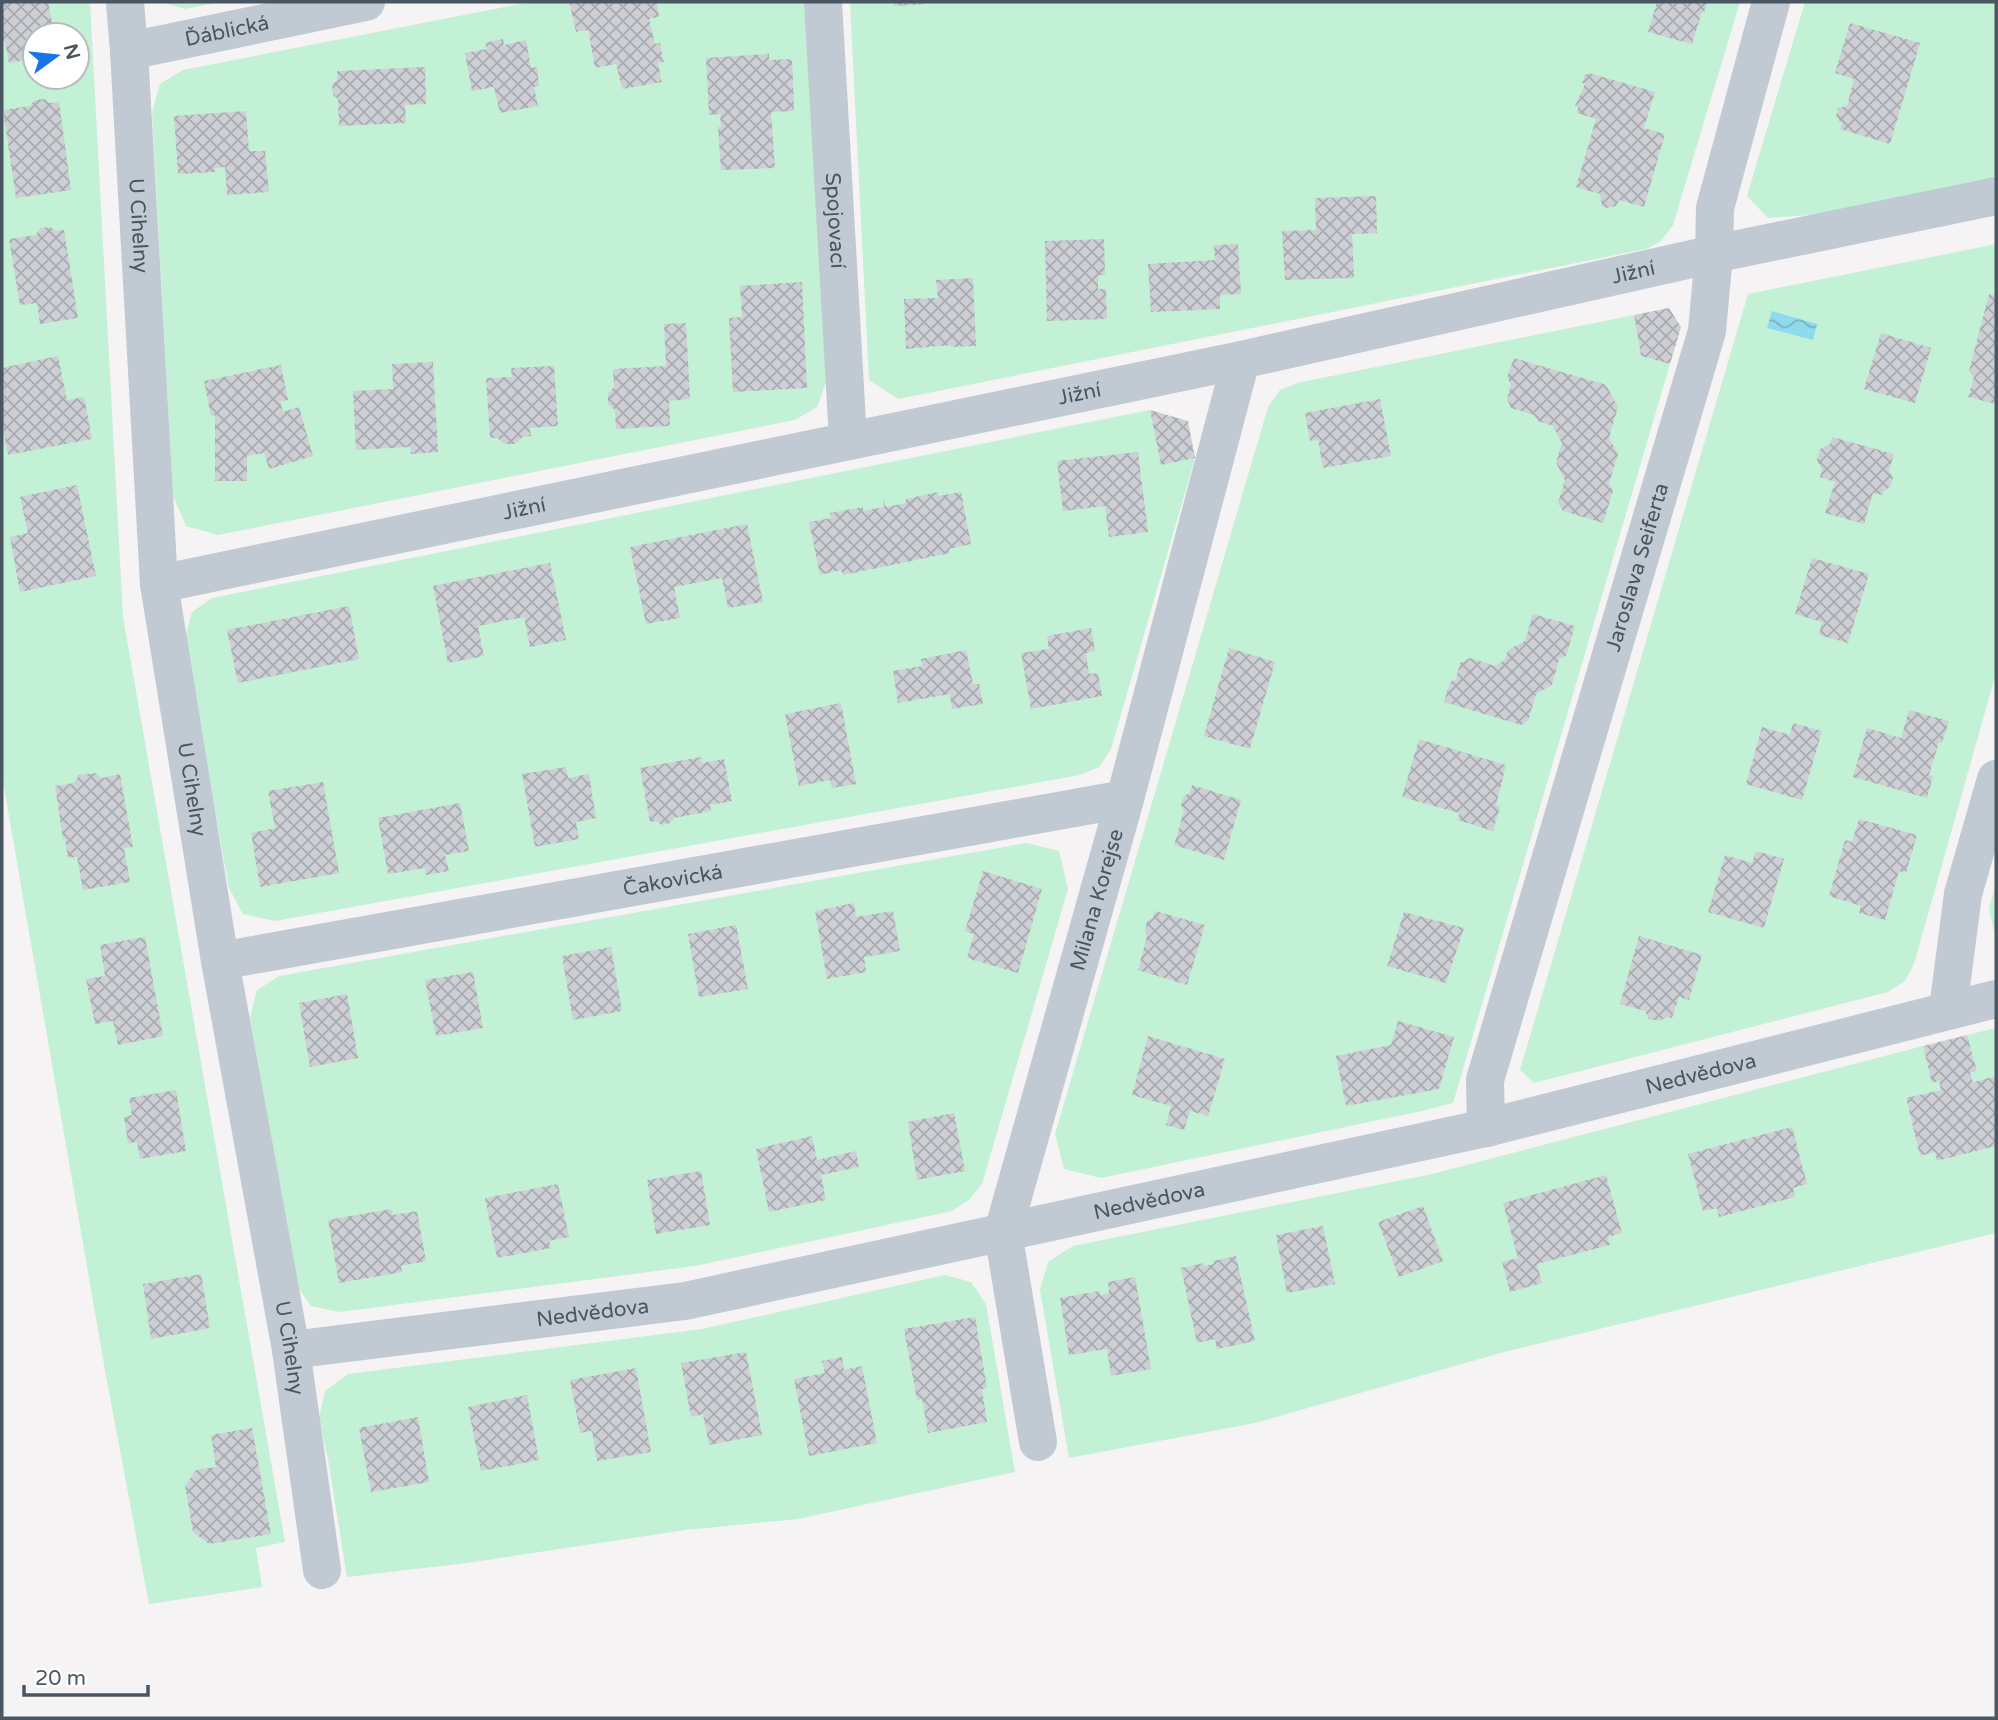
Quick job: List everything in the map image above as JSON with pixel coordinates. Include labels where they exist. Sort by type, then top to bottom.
[{"type":"street","name":"U Cihelny","points":[[125,2],[159,584],[220,961],[291,1350],[322,1570]]},
{"type":"street","name":"Ďáblická","points":[[129,51],[366,2]]},
{"type":"street","name":"Spojovací","points":[[823,2],[848,440]]},
{"type":"street","name":"Jaroslava Seiferta","points":[[1486,1128],[1485,1080],[1707,331],[1715,208],[1771,2]]},
{"type":"street","name":"Jižní","points":[[159,584],[1241,360],[1714,254],[1996,196]]},
{"type":"street","name":"Milana Korejse","points":[[1038,1442],[1003,1232],[1125,799],[1241,360]]},
{"type":"street","points":[[1948,1009],[1963,894],[1996,779]]},
{"type":"street","name":"Čakovická","points":[[220,961],[1125,799]]},
{"type":"street","name":"Nedvědova","points":[[291,1350],[685,1301],[1486,1128],[1996,999]]},
{"type":"green space","points":[[2,2],[90,2],[123,617],[285,1542],[256,1548],[262,1587],[149,1604],[106,1376],[2,776]]},
{"type":"green space","points":[[162,2],[220,2],[185,9]]},
{"type":"green space","points":[[530,2],[569,2],[576,32],[588,30],[595,68],[616,64],[622,89],[662,81],[658,63],[664,62],[660,43],[655,44],[649,19],[659,17],[657,2],[805,2],[826,382],[817,407],[795,420],[218,535],[186,526],[173,496],[152,112],[160,84],[183,70]]},
{"type":"green space","points":[[850,2],[1740,2],[1673,225],[1660,242],[1646,249],[898,399],[869,380]]},
{"type":"green space","points":[[1805,2],[1996,2],[1996,180],[1826,214],[1768,218],[1747,196]]},
{"type":"green space","points":[[1996,244],[1996,673],[1914,964],[1905,981],[1888,992],[1534,1083],[1520,1070],[1748,294]]},
{"type":"green space","points":[[1634,315],[1641,356],[1670,364],[1453,1103],[1101,1178],[1064,1169],[1055,1134],[1268,407],[1280,390],[1297,383]]},
{"type":"green space","points":[[1150,410],[1161,464],[1195,458],[1111,749],[1099,767],[1080,775],[275,921],[243,914],[229,888],[184,642],[192,612],[212,598]]},
{"type":"green space","points":[[1026,843],[1059,851],[1068,889],[982,1184],[969,1200],[952,1211],[695,1266],[339,1312],[311,1306],[296,1285],[250,1018],[257,990],[279,976]]},
{"type":"green space","points":[[1996,883],[1996,940],[1989,909]]},
{"type":"green space","points":[[1996,1028],[1996,1076],[1973,1082],[1970,1073],[1977,1071],[1967,1035]]},
{"type":"green space","points":[[1923,1046],[1932,1083],[1939,1081],[1941,1090],[1906,1099],[1920,1156],[1935,1152],[1938,1161],[1996,1146],[1996,1233],[1504,1352],[1255,1423],[1069,1458],[1040,1290],[1048,1262],[1073,1246],[1432,1174]]},
{"type":"green space","points":[[945,1275],[971,1282],[986,1304],[1015,1472],[798,1519],[686,1530],[467,1563],[347,1577],[319,1418],[325,1391],[348,1374],[702,1329]]},
{"type":"water","points":[[1772,311],[1817,324],[1813,340],[1767,328]]},
{"type":"building","points":[[2,2],[48,2],[52,21],[21,21],[21,61],[9,63],[5,42],[2,42]]},
{"type":"building","points":[[569,2],[657,2],[659,17],[649,19],[655,44],[660,43],[664,62],[658,63],[662,82],[622,89],[616,64],[595,68],[588,30],[576,32]]},
{"type":"building","points":[[893,2],[926,2],[926,4],[894,6]]},
{"type":"building","points":[[1657,2],[1708,2],[1692,44],[1648,32]]},
{"type":"building","points":[[1850,23],[1920,43],[1890,144],[1840,129],[1842,124],[1836,116],[1838,108],[1847,106],[1854,79],[1835,73]]},
{"type":"building","points":[[503,39],[504,45],[526,40],[531,68],[537,67],[539,86],[534,87],[538,106],[500,113],[494,87],[472,91],[465,53],[487,49],[485,43]]},
{"type":"building","points":[[769,54],[769,60],[792,59],[794,111],[771,112],[775,168],[721,170],[718,127],[721,127],[720,114],[709,115],[706,58]]},
{"type":"building","points":[[425,67],[426,104],[405,105],[406,123],[339,126],[338,99],[333,95],[332,85],[337,80],[337,71]]},
{"type":"building","points":[[1585,74],[1655,92],[1644,128],[1665,134],[1644,207],[1619,200],[1616,206],[1606,208],[1602,206],[1600,194],[1576,187],[1596,119],[1577,113],[1578,106],[1575,106],[1585,84],[1582,83]]},
{"type":"building","points":[[44,99],[50,103],[59,102],[71,190],[16,198],[3,110],[30,106],[35,100]]},
{"type":"building","points":[[246,111],[249,151],[265,151],[269,192],[227,195],[225,167],[215,168],[215,172],[178,174],[174,116]]},
{"type":"building","points":[[1376,196],[1377,233],[1352,234],[1354,278],[1285,280],[1282,231],[1316,230],[1315,198]]},
{"type":"building","points":[[50,227],[56,231],[64,230],[78,318],[40,324],[37,303],[20,305],[9,239],[36,235],[40,228]]},
{"type":"building","points":[[1104,239],[1105,275],[1098,275],[1098,289],[1106,289],[1107,319],[1047,321],[1045,241]]},
{"type":"building","points":[[1238,244],[1241,294],[1220,295],[1220,309],[1151,312],[1148,264],[1215,260],[1214,245]]},
{"type":"building","points":[[973,278],[976,346],[906,349],[904,299],[938,298],[936,280]]},
{"type":"building","points":[[802,282],[807,388],[733,392],[729,318],[742,317],[740,286]]},
{"type":"building","points":[[1989,294],[1996,296],[1996,404],[1968,397],[1974,377],[1969,371]]},
{"type":"building","points":[[1669,308],[1681,327],[1670,364],[1641,356],[1634,315]]},
{"type":"building","points":[[686,323],[690,399],[669,401],[670,426],[616,429],[615,410],[608,404],[608,394],[614,387],[613,369],[666,366],[664,324]]},
{"type":"building","points":[[1881,333],[1931,348],[1915,403],[1864,389]]},
{"type":"building","points":[[58,356],[67,400],[84,397],[92,439],[8,455],[2,422],[2,368]]},
{"type":"building","points":[[1514,358],[1606,385],[1618,407],[1609,438],[1618,454],[1609,484],[1613,491],[1603,523],[1563,511],[1558,503],[1565,480],[1556,463],[1562,443],[1553,426],[1538,421],[1534,415],[1511,408],[1507,399],[1511,384],[1507,377]]},
{"type":"building","points":[[433,362],[438,452],[411,454],[410,447],[356,450],[353,391],[393,389],[392,364]]},
{"type":"building","points":[[281,365],[288,400],[280,401],[283,412],[299,407],[313,456],[269,469],[264,453],[247,456],[247,481],[215,481],[215,415],[211,416],[204,381]]},
{"type":"building","points":[[554,366],[558,426],[530,428],[531,436],[523,437],[515,444],[505,444],[497,438],[490,438],[486,378],[512,377],[511,368]]},
{"type":"building","points":[[1380,399],[1391,456],[1323,468],[1318,440],[1310,441],[1305,413]]},
{"type":"building","points":[[1150,410],[1188,421],[1195,458],[1161,465]]},
{"type":"building","points":[[1832,437],[1894,454],[1889,471],[1893,478],[1890,487],[1882,495],[1873,493],[1864,524],[1825,513],[1835,482],[1820,477],[1822,470],[1817,460],[1820,449],[1830,444]]},
{"type":"building","points":[[1138,452],[1148,532],[1109,537],[1105,506],[1063,511],[1057,461]]},
{"type":"building","points":[[77,485],[96,576],[20,592],[10,537],[28,533],[20,497]]},
{"type":"building","points":[[938,492],[939,496],[961,492],[971,544],[949,549],[950,553],[843,575],[841,570],[820,575],[809,522],[831,518],[830,513],[863,507],[863,511],[884,507],[883,499],[886,507],[906,503],[906,499]]},
{"type":"building","points":[[747,524],[763,602],[728,608],[722,578],[674,587],[680,618],[646,624],[630,547]]},
{"type":"building","points":[[1812,558],[1869,574],[1848,643],[1819,635],[1822,622],[1795,614]]},
{"type":"building","points":[[550,563],[566,640],[530,647],[524,617],[478,626],[484,656],[448,663],[433,586]]},
{"type":"building","points":[[349,606],[359,659],[238,683],[227,630]]},
{"type":"building","points":[[1533,614],[1575,626],[1566,656],[1559,659],[1552,685],[1536,694],[1528,721],[1521,725],[1444,702],[1450,682],[1456,679],[1460,663],[1470,658],[1495,666],[1505,660],[1508,650],[1525,641]]},
{"type":"building","points":[[1091,628],[1095,651],[1086,653],[1089,674],[1098,673],[1102,696],[1031,709],[1021,653],[1049,649],[1047,636]]},
{"type":"building","points":[[1229,648],[1275,662],[1250,749],[1204,736]]},
{"type":"building","points":[[966,650],[973,684],[979,684],[983,704],[952,709],[950,694],[898,703],[893,671],[922,666],[921,659]]},
{"type":"building","points":[[841,703],[856,784],[832,788],[830,780],[799,786],[785,714]]},
{"type":"building","points":[[1909,710],[1949,721],[1929,775],[1933,776],[1927,798],[1853,777],[1867,728],[1901,738]]},
{"type":"building","points":[[1793,723],[1822,731],[1802,800],[1746,784],[1762,727],[1790,735]]},
{"type":"building","points":[[1419,739],[1506,765],[1496,805],[1500,807],[1493,831],[1458,820],[1459,813],[1402,797]]},
{"type":"building","points":[[701,757],[702,763],[724,759],[732,801],[710,805],[711,811],[674,818],[670,823],[662,825],[656,821],[650,822],[640,768]]},
{"type":"building","points":[[566,767],[568,778],[589,774],[596,818],[576,822],[579,839],[535,847],[522,774]]},
{"type":"building","points":[[95,773],[102,778],[120,774],[133,847],[124,848],[130,882],[83,890],[77,857],[68,858],[55,786],[74,783],[79,775]]},
{"type":"building","points":[[323,782],[339,873],[260,887],[251,833],[275,828],[268,791]]},
{"type":"building","points":[[1192,785],[1241,800],[1224,860],[1174,845],[1184,811],[1181,805],[1184,796],[1190,793]]},
{"type":"building","points":[[460,803],[469,851],[445,855],[449,871],[426,875],[425,868],[388,874],[378,818]]},
{"type":"building","points":[[1859,819],[1917,835],[1906,873],[1899,871],[1885,920],[1859,913],[1861,906],[1829,896],[1845,840],[1852,842]]},
{"type":"building","points":[[1756,851],[1784,859],[1764,928],[1708,912],[1725,855],[1752,863]]},
{"type":"building","points":[[983,871],[1042,889],[1018,973],[967,958],[974,934],[965,931]]},
{"type":"building","points":[[854,903],[856,917],[893,911],[900,951],[864,957],[866,972],[827,979],[815,911]]},
{"type":"building","points":[[1155,911],[1205,925],[1187,985],[1138,970],[1147,936],[1147,921],[1153,918]]},
{"type":"building","points":[[1404,912],[1464,928],[1446,983],[1387,966]]},
{"type":"building","points":[[736,925],[748,989],[699,997],[688,934]]},
{"type":"building","points":[[1639,936],[1702,955],[1689,1000],[1679,997],[1672,1018],[1659,1021],[1649,1019],[1645,1011],[1620,1004]]},
{"type":"building","points":[[145,937],[163,1036],[118,1045],[113,1021],[95,1024],[86,979],[105,976],[100,945]]},
{"type":"building","points":[[611,947],[622,1011],[573,1020],[562,956]]},
{"type":"building","points":[[473,972],[483,1028],[436,1036],[425,980]]},
{"type":"building","points":[[347,994],[358,1058],[310,1067],[299,1003]]},
{"type":"building","points":[[1398,1021],[1454,1037],[1439,1089],[1346,1106],[1336,1056],[1391,1045]]},
{"type":"building","points":[[1967,1035],[1977,1071],[1970,1073],[1973,1082],[1996,1076],[1996,1146],[1937,1161],[1935,1152],[1920,1156],[1906,1098],[1941,1090],[1939,1081],[1932,1083],[1923,1046]]},
{"type":"building","points":[[1148,1036],[1225,1059],[1208,1116],[1190,1111],[1184,1130],[1166,1125],[1171,1106],[1132,1095]]},
{"type":"building","points":[[176,1090],[186,1151],[140,1159],[137,1142],[128,1143],[124,1117],[132,1115],[129,1098]]},
{"type":"building","points":[[954,1113],[965,1171],[917,1180],[908,1122]]},
{"type":"building","points":[[1792,1127],[1807,1184],[1793,1188],[1795,1197],[1719,1217],[1717,1208],[1703,1211],[1688,1154]]},
{"type":"building","points":[[812,1136],[817,1160],[856,1151],[859,1167],[821,1175],[826,1200],[769,1212],[756,1149]]},
{"type":"building","points":[[701,1171],[710,1225],[656,1234],[647,1180]]},
{"type":"building","points":[[1606,1175],[1622,1233],[1608,1237],[1610,1245],[1537,1264],[1542,1283],[1510,1292],[1502,1262],[1518,1258],[1503,1203]]},
{"type":"building","points":[[558,1184],[569,1237],[549,1241],[551,1248],[497,1258],[485,1198]]},
{"type":"building","points":[[1423,1206],[1443,1261],[1399,1277],[1378,1222]]},
{"type":"building","points":[[391,1209],[393,1215],[417,1211],[426,1261],[401,1266],[402,1272],[339,1283],[328,1220]]},
{"type":"building","points":[[1323,1226],[1335,1284],[1287,1293],[1276,1235]]},
{"type":"building","points":[[1236,1256],[1255,1341],[1217,1349],[1215,1339],[1197,1343],[1181,1268],[1204,1263],[1204,1266],[1214,1264],[1213,1261]]},
{"type":"building","points":[[201,1274],[210,1328],[151,1339],[143,1284]]},
{"type":"building","points":[[1135,1277],[1151,1369],[1111,1376],[1107,1349],[1069,1355],[1060,1298],[1099,1291],[1100,1295],[1109,1293],[1108,1282]]},
{"type":"building","points":[[975,1317],[987,1388],[982,1389],[987,1422],[928,1433],[922,1399],[917,1400],[904,1329]]},
{"type":"building","points":[[746,1352],[762,1435],[709,1445],[703,1414],[691,1417],[681,1363]]},
{"type":"building","points":[[842,1357],[844,1370],[862,1366],[877,1443],[809,1456],[794,1379],[825,1373],[822,1361]]},
{"type":"building","points":[[636,1368],[651,1452],[597,1461],[592,1431],[580,1433],[570,1380]]},
{"type":"building","points":[[527,1395],[539,1460],[481,1471],[468,1407]]},
{"type":"building","points":[[418,1417],[429,1482],[371,1492],[359,1428]]},
{"type":"building","points":[[252,1428],[271,1534],[209,1544],[193,1532],[185,1486],[196,1470],[216,1467],[211,1435]]}]
